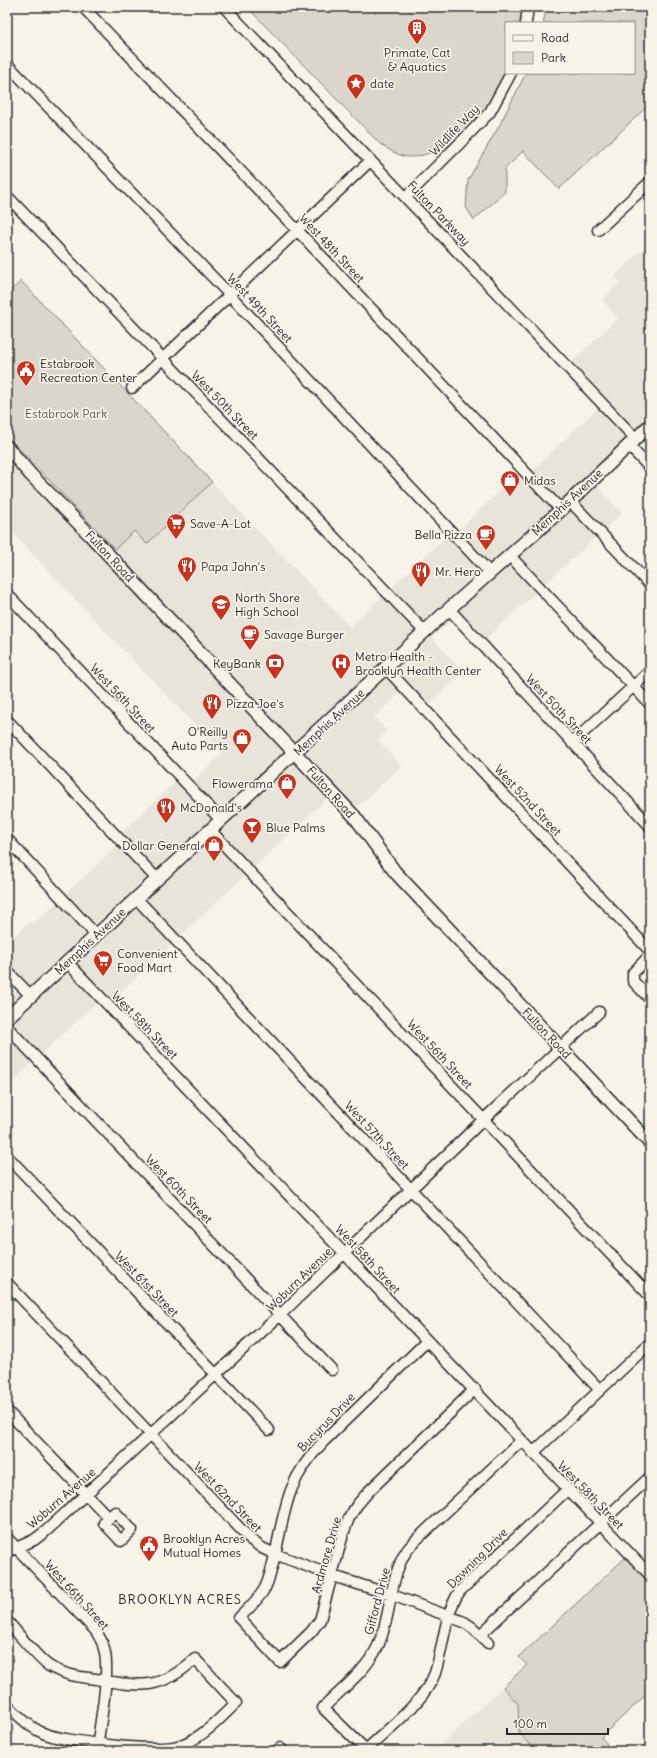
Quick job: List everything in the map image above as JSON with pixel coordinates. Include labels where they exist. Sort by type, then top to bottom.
[{"type":"main road","name":"Memphis Avenue","points":[[7,1018],[449,609],[561,510],[650,425]]},
{"type":"main road","name":"Fulton Road","points":[[7,447],[31,475],[90,535],[355,817],[395,872],[650,1143]]},
{"type":"street","name":"West 48th Street","points":[[83,7],[296,229],[561,510]]},
{"type":"street","name":"Fulton Parkway","points":[[224,7],[406,197],[632,441],[650,468]]},
{"type":"street","points":[[526,22],[528,7]]},
{"type":"street","name":"West 49th Street","points":[[7,64],[229,294],[490,573]]},
{"type":"street","name":"Wildlife Way","points":[[406,197],[466,138],[490,112],[510,74]]},
{"type":"street","points":[[132,388],[296,229],[370,161]]},
{"type":"street","points":[[598,230],[650,182]]},
{"type":"street","name":"West 50th Street","points":[[7,196],[425,632]]},
{"type":"street","points":[[570,501],[650,585]]},
{"type":"street","points":[[509,555],[650,704]]},
{"type":"street","name":"West 56th Street","points":[[7,594],[221,820]]},
{"type":"street","name":"West 50th Street","points":[[449,609],[650,826]]},
{"type":"street","name":"West 52nd Street","points":[[386,668],[650,950]]},
{"type":"street","points":[[572,743],[650,671]]},
{"type":"street","points":[[7,720],[157,879]]},
{"type":"street","name":"West 56th Street","points":[[210,830],[650,1296]]},
{"type":"street","points":[[7,839],[96,935]]},
{"type":"street","name":"West 57th Street","points":[[136,898],[600,1390]]},
{"type":"street","points":[[650,955],[633,973],[633,981],[650,999]]},
{"type":"street","name":"West 58th Street","points":[[67,962],[427,1341],[475,1389],[521,1441],[650,1575]]},
{"type":"street","points":[[7,971],[31,996]]},
{"type":"street","name":"Woburn Avenue","points":[[12,1550],[34,1540],[46,1531],[150,1436],[281,1314],[410,1189],[599,1012]]},
{"type":"street","name":"West 60th Street","points":[[7,1027],[281,1314],[332,1370]]},
{"type":"street","name":"West 61st Street","points":[[7,1156],[269,1430]]},
{"type":"street","name":"West 62nd Street","points":[[7,1283],[150,1436],[251,1540],[262,1548],[275,1554],[332,1576],[392,1595],[464,1622],[473,1628],[488,1643]]},
{"type":"street","name":"Bucyrus Drive","points":[[260,1641],[239,1618],[265,1588],[290,1492],[297,1475],[310,1456],[427,1341]]},
{"type":"street","points":[[533,1453],[650,1344]]},
{"type":"street","name":"Ardmore Drive","points":[[260,1641],[280,1662],[311,1632],[320,1620],[343,1534],[349,1518],[357,1505],[369,1491],[475,1389]]},
{"type":"street","points":[[7,1411],[109,1518]]},
{"type":"street","name":"Gifford Drive","points":[[344,1729],[323,1708],[371,1658],[385,1628],[397,1572],[405,1553],[416,1540],[521,1441]]},
{"type":"street","points":[[480,1635],[650,1477]]},
{"type":"street","name":"Dawning Drive","points":[[344,1729],[366,1750],[418,1700],[429,1686],[434,1673],[452,1602],[460,1591],[568,1489]]},
{"type":"street","name":"West 66th Street","points":[[7,1538],[12,1550],[95,1630],[101,1640],[105,1650],[105,1681],[97,1747]]},
{"type":"street","points":[[7,1621],[48,1665],[64,1674],[134,1686],[152,1684],[175,1675],[195,1659],[236,1703],[198,1738],[180,1746],[164,1748],[97,1747],[43,1733],[22,1718],[7,1704]]},
{"type":"street","points":[[277,1751],[280,1748],[283,1751]]},
{"type":"shaded area","points":[[650,242],[650,433],[595,484],[622,513],[485,639],[460,612],[432,638],[463,672],[428,705],[409,685],[374,717],[387,731],[378,740],[401,766],[355,809],[337,789],[111,1001],[104,995],[7,1087],[7,943],[30,921],[33,924],[120,844],[116,838],[181,777],[189,785],[222,754],[7,527],[7,436],[115,549],[134,530],[147,544],[212,482],[350,627],[456,527],[459,530],[521,470],[527,476],[607,399],[572,362],[618,318],[602,300],[620,282],[615,276]]},
{"type":"shaded area","points":[[503,1687],[518,1704],[519,1733],[536,1751],[434,1751]]},
{"type":"green space","points":[[247,7],[525,7],[522,22],[505,22],[505,74],[503,81],[490,103],[463,134],[446,147],[427,154],[412,157],[397,154],[380,144]]},
{"type":"green space","points":[[547,7],[650,7],[650,104],[559,189],[523,151],[505,169],[505,192],[474,220],[466,207],[468,180],[499,126],[525,74],[635,74],[635,22],[543,22]]},
{"type":"green space","name":"Estabrook Park","points":[[21,281],[212,482],[147,544],[134,531],[115,549],[7,436],[7,294]]},
{"type":"green space","points":[[627,1556],[650,1580],[650,1691],[601,1737],[607,1744],[601,1751],[536,1751],[519,1733],[518,1704],[503,1687],[527,1665],[519,1657]]},
{"type":"place","name":"Primate, Cat & Aquatics","points":[[417,45]]},
{"type":"place","name":"date","points":[[356,100]]},
{"type":"place","name":"Estabrook Recreation Center","points":[[26,387]]},
{"type":"place","name":"Midas","points":[[510,497]]},
{"type":"place","name":"Save-A-Lot","points":[[176,540]]},
{"type":"place","name":"Bella Pizza","points":[[486,551]]},
{"type":"place","name":"Papa John's","points":[[187,583]]},
{"type":"place","name":"Mr. Hero","points":[[421,588]]},
{"type":"place","name":"North Shore High School","points":[[221,621]]},
{"type":"place","name":"Savage Burger","points":[[250,651]]},
{"type":"place","name":"KeyBank","points":[[275,680]]},
{"type":"place","name":"Metro Health - Brooklyn Health Center","points":[[341,680]]},
{"type":"place","name":"Pizza Joe's","points":[[212,720]]},
{"type":"place","name":"O'Reilly Auto Parts","points":[[242,755]]},
{"type":"place","name":"Flowerama","points":[[287,800]]},
{"type":"place","name":"McDonald's","points":[[166,824]]},
{"type":"place","name":"Blue Palms","points":[[252,844]]},
{"type":"place","name":"Dollar General","points":[[214,862]]},
{"type":"place","name":"Convenient Food Mart","points":[[103,977]]},
{"type":"place","name":"Brooklyn Acres Mutual Homes","points":[[149,1562]]},
{"type":"district","name":"BROOKLYN ACRES","points":[[180,1599]]}]
